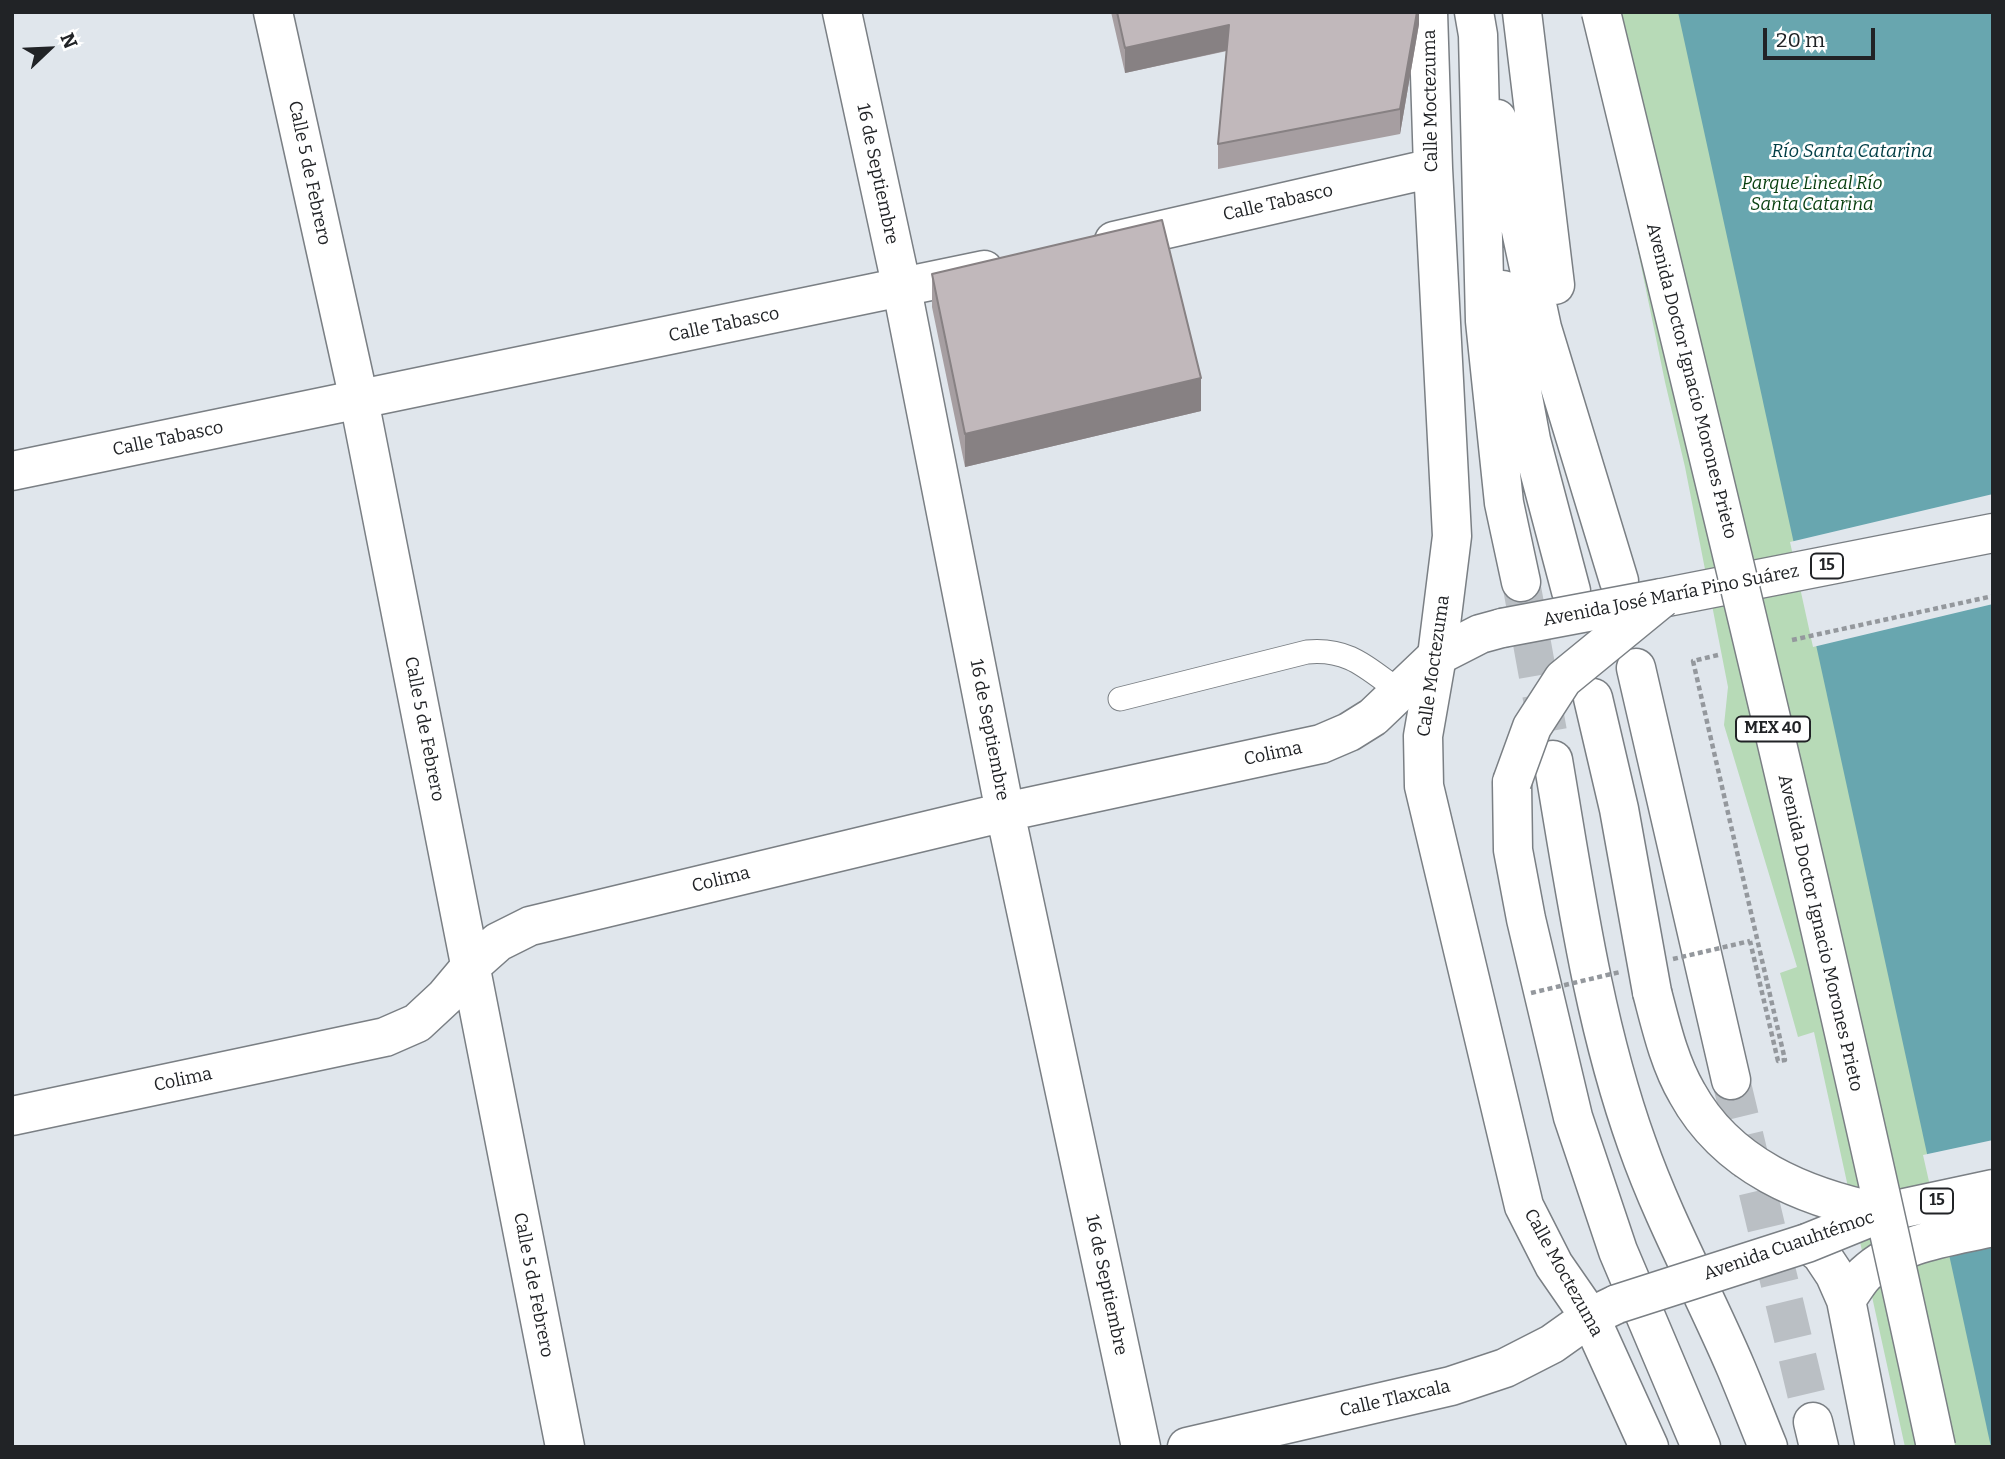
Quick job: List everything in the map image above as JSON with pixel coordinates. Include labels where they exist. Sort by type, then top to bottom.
[{"type":"main road","name":"Calle 5 de Febrero","points":[[273,12],[359,400],[565,1447]]},
{"type":"main road","name":"16 de Septiembre","points":[[842,12],[902,289],[1005,812],[1141,1447]]},
{"type":"main road","name":"Calle Moctezuma","points":[[1428,12],[1451,536],[1437,656],[1423,736],[1424,786],[1524,1206],[1554,1265],[1603,1311],[1649,1447]]},
{"type":"main road","points":[[1522,12],[1574,435]]},
{"type":"main road","name":"Avenida Doctor Ignacio Morones Prieto","points":[[1601,12],[1745,609],[1937,1447]]},
{"type":"main road","points":[[1476,23],[1542,328],[1619,581]]},
{"type":"main road","points":[[1476,23],[1485,321],[1504,503],[1521,582]]},
{"type":"main road","name":"Calle Tabasco","points":[[1079,248],[1433,168]]},
{"type":"main road","points":[[1482,236],[1501,282],[1531,440],[1571,591]]},
{"type":"main road","name":"Calle Tabasco","points":[[12,471],[902,289],[1011,264]]},
{"type":"main road","name":"Avenida José María Pino Suárez","points":[[1437,656],[1480,634],[1502,628],[1993,533]]},
{"type":"main road","points":[[1662,598],[1563,679],[1532,727],[1511,782],[1513,850],[1526,919],[1573,1117],[1618,1251],[1701,1447]]},
{"type":"main road","name":"Colima","points":[[12,1116],[384,1037],[417,1023],[445,997],[471,966],[498,942],[530,926],[1005,812],[1321,744],[1349,732],[1373,717],[1437,656]]},
{"type":"main road","points":[[1636,668],[1731,1080]]},
{"type":"main road","points":[[1593,698],[1619,809],[1652,992],[1667,1048],[1686,1092],[1707,1125],[1724,1142],[1760,1168],[1797,1189],[1838,1204],[1881,1213]]},
{"type":"main road","points":[[1553,760],[1584,936],[1605,1035],[1637,1144],[1683,1255],[1736,1367],[1768,1447]]},
{"type":"main road","name":"Avenida Cuauhtémoc","points":[[1603,1311],[1807,1243],[1881,1213],[1993,1189]]},
{"type":"main road","points":[[1846,1300],[1864,1275],[1888,1257],[1923,1242],[1993,1227]]},
{"type":"main road","points":[[1807,1243],[1821,1254],[1835,1275],[1846,1300],[1875,1447]]},
{"type":"main road","name":"Calle Tlaxcala","points":[[1187,1447],[1451,1386],[1505,1368],[1552,1344],[1603,1311]]},
{"type":"lane","points":[[1120,699],[1307,652],[1325,650],[1354,658],[1399,691]]},
{"type":"path","points":[[1788,641],[1993,596]]},
{"type":"path","points":[[1720,655],[1693,661],[1785,1059],[1778,1061],[1750,941]]},
{"type":"green space","name":"Río Santa Catarina","points":[[1591,12],[1993,12],[1993,1447],[1905,1447],[1814,1032],[1798,1037],[1780,973],[1797,967],[1724,725],[1728,687]]},
{"type":"water","name":"Río Santa Catarina","points":[[1678,12],[1993,12],[1993,1447],[1991,1447]]},
{"type":"pier","points":[[1993,494],[1993,604],[1813,647],[1790,542]]},
{"type":"pier","points":[[1993,1140],[1993,1247],[1946,1257],[1923,1155]]},
{"type":"building","points":[[1117,12],[1417,12],[1400,109],[1218,144],[1229,25],[1125,48]]},
{"type":"building","points":[[1162,220],[1201,378],[965,434],[932,274]]},
{"type":"tunnel","points":[[1521,582],[1553,760]]},
{"type":"tunnel","points":[[1731,1080],[1813,1422]]},
{"type":"park label","name":"Parque Lineal Río Santa Catarina","points":[[1812,194]]}]
